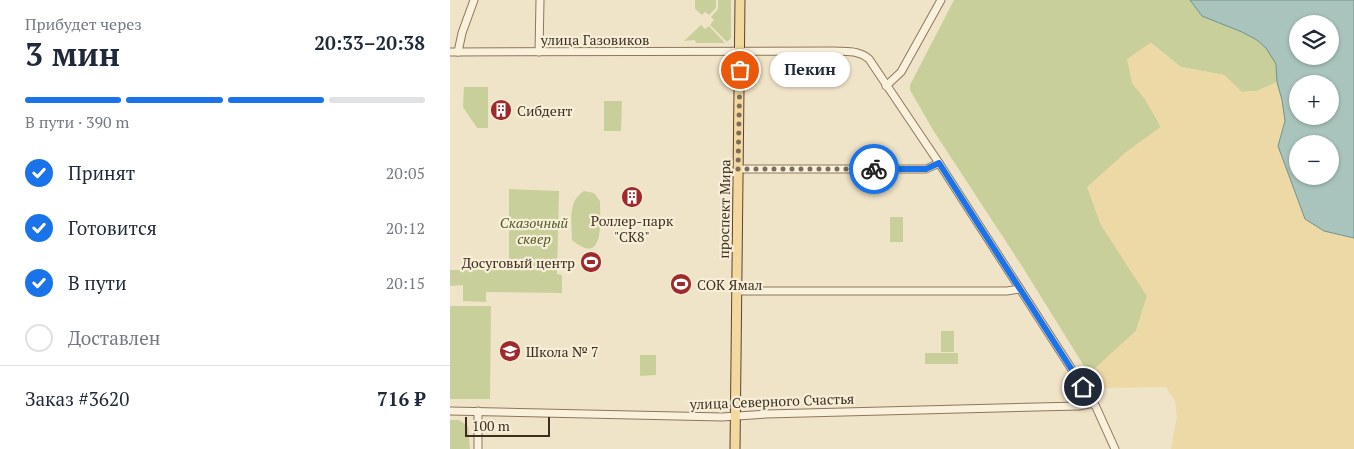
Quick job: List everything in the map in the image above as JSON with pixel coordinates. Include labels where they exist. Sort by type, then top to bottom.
[{"type":"main road","name":"проспект Мира","points":[[736,449],[740,0]]},
{"type":"street","points":[[458,52],[462,32],[474,0]]},
{"type":"street","points":[[539,52],[540,0]]},
{"type":"street","points":[[886,86],[900,72],[941,0]]},
{"type":"street","name":"улица Газовиков","points":[[450,52],[740,51],[859,53],[869,59],[939,163],[1094,403],[1115,449]]},
{"type":"street","points":[[738,169],[926,169],[939,163]]},
{"type":"street","points":[[737,291],[1006,291],[1020,289]]},
{"type":"street","name":"улица Северного Счастья","points":[[450,411],[722,417],[1079,406],[1094,403]]},
{"type":"street","points":[[478,411],[478,449]]},
{"type":"green space","points":[[695,0],[716,0],[716,8],[709,15],[705,12],[702,15],[695,9]]},
{"type":"green space","points":[[718,0],[731,0],[731,38],[727,42],[710,25],[714,20],[711,17],[718,9]]},
{"type":"green space","points":[[954,0],[1190,0],[1202,16],[1257,40],[1266,48],[1276,64],[1277,82],[1257,91],[1242,92],[1224,75],[1181,67],[1151,43],[1132,83],[1145,99],[1161,127],[1125,153],[1100,223],[1147,296],[1136,331],[1089,374],[1020,263],[933,130],[910,90],[910,85]]},
{"type":"green space","points":[[701,25],[705,29],[709,26],[725,43],[696,43],[695,40],[684,41]]},
{"type":"green space","points":[[464,87],[488,87],[488,128],[477,128],[463,107]]},
{"type":"green space","points":[[604,101],[622,101],[621,131],[604,131]]},
{"type":"green space","name":"Сказочный сквер","points":[[509,189],[559,191],[557,274],[562,275],[562,293],[486,292],[486,302],[463,301],[463,285],[450,286],[450,270],[509,270]]},
{"type":"green space","points":[[584,191],[594,193],[600,201],[600,229],[595,245],[590,248],[583,247],[572,240],[571,220],[573,206],[575,200]]},
{"type":"green space","points":[[890,217],[903,217],[903,242],[890,242]]},
{"type":"green space","points":[[450,306],[491,306],[490,399],[450,399]]},
{"type":"green space","points":[[941,331],[954,331],[954,352],[941,352]]},
{"type":"green space","points":[[925,353],[958,353],[958,364],[925,364]]},
{"type":"green space","points":[[640,355],[656,355],[656,375],[640,376]]},
{"type":"green space","points":[[450,420],[459,420],[468,426],[470,449],[450,449]]},
{"type":"sand","points":[[1150,43],[1181,67],[1224,75],[1242,92],[1257,91],[1277,82],[1285,121],[1278,146],[1289,177],[1289,185],[1292,185],[1301,210],[1324,231],[1354,238],[1354,449],[1171,449],[1177,417],[1175,401],[1166,387],[1096,388],[1089,374],[1136,331],[1147,296],[1100,223],[1087,187],[1125,153],[1161,127],[1145,99],[1132,83],[1127,59]]},
{"type":"water","points":[[1190,0],[1354,0],[1354,238],[1324,231],[1305,219],[1292,185],[1339,185],[1339,135],[1289,135],[1289,176],[1278,146],[1285,121],[1277,82],[1276,64],[1266,48],[1257,40],[1202,16]]},
{"type":"way so far","points":[[740,70],[738,169],[874,169]]},
{"type":"place","name":"Пекин","points":[[740,70]]},
{"type":"place","name":"Сибдент","points":[[501,110]]},
{"type":"place","name":"Роллер-парк \"СК8\"","points":[[632,197]]},
{"type":"place","name":"Досуговый центр","points":[[591,262]]},
{"type":"place","name":"СОК Ямал","points":[[681,284]]},
{"type":"place","name":"Школа № 7","points":[[510,351]]},
{"type":"route","points":[[874,169],[926,169],[939,163],[1083,387]]}]
